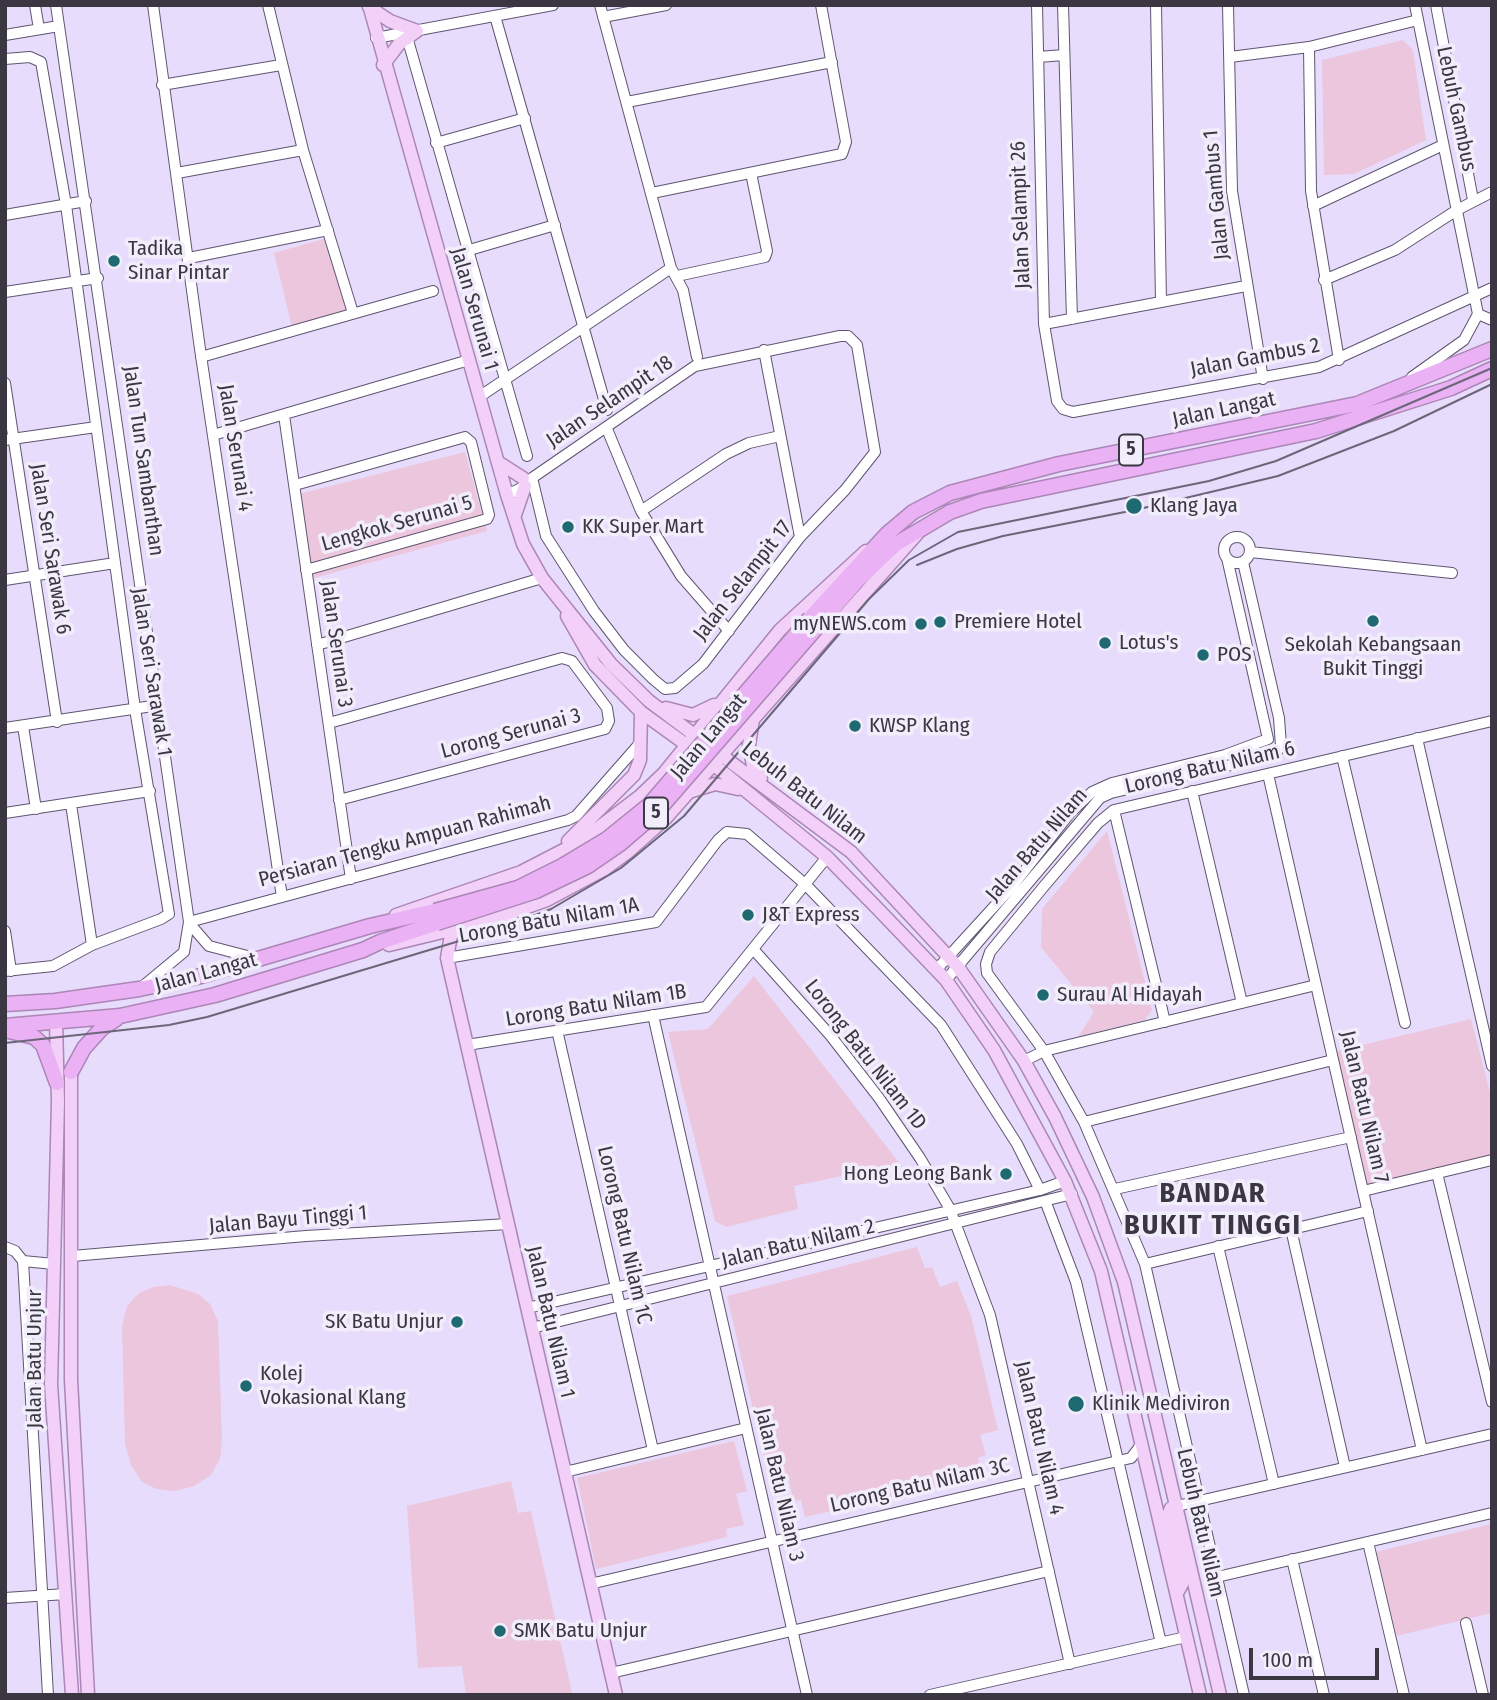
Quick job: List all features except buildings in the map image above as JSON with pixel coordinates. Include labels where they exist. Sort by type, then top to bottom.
[{"type":"highway","name":"Jalan Langat","points":[[56,1022],[120,1016],[215,995],[363,950],[436,917],[518,888],[571,862],[607,839],[649,805],[815,621],[887,534],[913,512],[950,493],[1059,464],[1357,404],[1492,349]]},
{"type":"highway","name":"Jalan Langat","points":[[815,621],[896,544],[923,525],[981,502],[1293,436],[1371,415],[1451,388],[1492,369]]},
{"type":"highway","name":"Jalan Langat","points":[[259,958],[370,926],[436,917]]},
{"type":"highway","name":"5","points":[[5,1004],[55,1001],[139,989],[259,958]]},
{"type":"highway","points":[[55,1001],[56,1022]]},
{"type":"highway","points":[[71,1072],[84,1048],[102,1028],[120,1016]]},
{"type":"highway","name":"5","points":[[5,1028],[56,1022]]},
{"type":"highway","points":[[5,1028],[34,1037],[43,1045],[57,1083]]},
{"type":"main road","points":[[369,6],[412,34],[383,65]]},
{"type":"main road","name":"Jalan Serunai 1","points":[[369,6],[383,65],[514,519],[523,544],[542,578],[566,612]]},
{"type":"main road","points":[[498,462],[527,480],[514,519]]},
{"type":"main road","name":"Jalan Langat","points":[[363,950],[465,926],[547,900],[605,869],[665,819],[923,525]]},
{"type":"main road","name":"Jalan Langat","points":[[370,926],[432,901],[521,872],[581,841],[640,796],[695,735],[780,630],[852,561],[887,534]]},
{"type":"main road","name":"Lebuh Batu Nilam","points":[[566,612],[645,707],[695,735],[722,754],[851,852],[958,967],[1024,1061],[1111,1240],[1124,1282],[1220,1695]]},
{"type":"main road","name":"Lebuh Batu Nilam","points":[[566,612],[570,626],[595,665],[645,707],[685,746],[713,765],[827,857],[937,969],[995,1050],[1072,1194],[1101,1271],[1200,1695]]},
{"type":"main road","points":[[740,678],[731,699],[733,710],[742,715],[762,706]]},
{"type":"main road","points":[[549,858],[628,784],[640,760],[645,707],[693,715],[722,700]]},
{"type":"main road","points":[[753,719],[749,745],[754,771],[774,793]]},
{"type":"main road","points":[[640,796],[660,784],[671,787],[675,794],[665,819]]},
{"type":"main road","points":[[689,793],[715,784],[745,791]]},
{"type":"main road","points":[[447,958],[451,934],[465,926]]},
{"type":"main road","points":[[414,939],[433,942],[447,958]]},
{"type":"main road","name":"Jalan Batu Nilam 1","points":[[447,958],[616,1695]]},
{"type":"main road","name":"Jalan Batu Unjur","points":[[56,1022],[51,1384],[72,1695]]},
{"type":"main road","name":"Jalan Batu Unjur","points":[[71,1072],[71,1380],[88,1695]]},
{"type":"main road","points":[[1072,1194],[1079,1189],[1076,1164]]},
{"type":"main road","points":[[1177,1506],[1169,1513],[1181,1570],[1182,1584],[1177,1594]]},
{"type":"main road","points":[[66,1594],[73,1591],[82,1576]]},
{"type":"street","points":[[35,5],[39,29]]},
{"type":"street","name":"Jalan Tun Sambanthan","points":[[56,5],[98,278],[189,922],[184,952],[139,989]]},
{"type":"street","name":"Jalan Serunai 4","points":[[153,5],[201,357],[282,897]]},
{"type":"street","points":[[268,5],[303,150],[353,313]]},
{"type":"street","points":[[376,38],[412,34],[553,5]]},
{"type":"street","points":[[600,5],[696,357]]},
{"type":"street","points":[[603,17],[666,5]]},
{"type":"street","points":[[652,193],[842,154],[846,142],[821,5]]},
{"type":"street","name":"Jalan Selampit 26","points":[[1037,5],[1044,324],[1057,401],[1063,409],[1073,412]]},
{"type":"street","points":[[1063,5],[1072,319]]},
{"type":"street","points":[[1156,5],[1161,302]]},
{"type":"street","name":"Jalan Gambus 1","points":[[1228,5],[1231,178],[1263,379]]},
{"type":"street","name":"Lebuh Gambus","points":[[1415,5],[1478,314]]},
{"type":"street","points":[[1436,5],[1473,200]]},
{"type":"street","points":[[495,16],[607,410]]},
{"type":"street","points":[[1230,57],[1309,47],[1418,20]]},
{"type":"street","points":[[5,35],[59,26]]},
{"type":"street","name":"Jalan Serunai 1","points":[[412,34],[436,143],[527,457]]},
{"type":"street","points":[[1309,47],[1312,206],[1339,360]]},
{"type":"street","points":[[1038,57],[1064,55]]},
{"type":"street","name":"Jalan Seri Sarawak 1","points":[[5,59],[30,57],[41,62],[66,205],[135,709],[169,914],[156,922],[92,945]]},
{"type":"street","points":[[627,102],[832,62]]},
{"type":"street","points":[[162,85],[281,65]]},
{"type":"street","points":[[436,143],[525,118]]},
{"type":"street","points":[[1312,206],[1443,145]]},
{"type":"street","points":[[177,173],[303,150]]},
{"type":"street","points":[[479,397],[504,383],[584,327],[674,272],[765,257],[767,251],[751,173]]},
{"type":"street","points":[[1324,280],[1395,250],[1473,200],[1492,192]]},
{"type":"street","points":[[5,215],[86,201]]},
{"type":"street","points":[[466,251],[555,225]]},
{"type":"street","points":[[189,258],[328,230]]},
{"type":"street","points":[[5,292],[98,278]]},
{"type":"street","points":[[1044,324],[1247,286]]},
{"type":"street","name":"Jalan Gambus 2","points":[[1073,412],[1263,379],[1339,360],[1492,288]]},
{"type":"street","points":[[201,357],[433,291]]},
{"type":"street","points":[[1394,390],[1464,340],[1478,314],[1492,320]]},
{"type":"street","name":"Jalan Selampit 18","points":[[505,490],[527,480],[607,429],[695,366],[764,350],[848,336],[859,352],[874,443]]},
{"type":"street","points":[[764,350],[800,537]]},
{"type":"street","points":[[213,435],[469,360]]},
{"type":"street","name":"Jalan Seri Sarawak 6","points":[[5,383],[9,440],[57,722]]},
{"type":"street","name":"Jalan Serunai 3","points":[[284,415],[351,879]]},
{"type":"street","points":[[9,440],[96,427]]},
{"type":"street","points":[[607,429],[640,510],[681,576],[729,631]]},
{"type":"street","points":[[640,510],[726,454],[749,443],[780,436]]},
{"type":"street","name":"Lengkok Serunai 5","points":[[295,485],[465,437],[471,442],[489,515],[487,520],[306,570]]},
{"type":"street","name":"Jalan Selampit 17","points":[[527,480],[546,536],[594,611],[624,650],[665,689],[675,688],[703,664],[800,537],[866,467],[875,452],[874,443]]},
{"type":"street","points":[[1227,558],[1235,563],[1243,562],[1250,552],[1248,542],[1234,537],[1224,548],[1268,739],[1281,746]]},
{"type":"street","points":[[1250,552],[1452,573]]},
{"type":"street","points":[[1243,562],[1279,718],[1281,746]]},
{"type":"street","points":[[5,580],[115,563]]},
{"type":"street","points":[[317,645],[542,578]]},
{"type":"street","points":[[611,664],[624,650]]},
{"type":"street","name":"Lorong Serunai 3","points":[[328,723],[562,657],[572,661],[607,708],[609,721],[605,729],[340,800]]},
{"type":"street","points":[[5,729],[159,705]]},
{"type":"street","name":"Lorong Batu Nilam 6","points":[[1044,1051],[987,973],[986,964],[990,951],[1058,869],[1098,823],[1114,810],[1492,721]]},
{"type":"street","points":[[23,726],[36,809]]},
{"type":"street","points":[[1417,738],[1492,1066]]},
{"type":"street","name":"Jalan Batu Nilam","points":[[937,969],[1011,888],[1070,813],[1092,792],[1112,783],[1248,748],[1268,739]]},
{"type":"street","name":"Persiaran Tengku Ampuan Rahimah","points":[[189,922],[576,816],[642,740]]},
{"type":"street","name":"Jalan Batu Nilam","points":[[946,980],[1087,811],[1111,793],[1264,758],[1274,755],[1281,746]]},
{"type":"street","points":[[1342,756],[1405,1023]]},
{"type":"street","name":"Jalan Batu Nilam 7","points":[[1268,774],[1422,1450]]},
{"type":"street","points":[[5,813],[150,791]]},
{"type":"street","points":[[1192,791],[1242,1003]]},
{"type":"street","points":[[5,931],[8,971],[53,966],[92,945],[71,804]]},
{"type":"street","points":[[1114,810],[1164,1022]]},
{"type":"street","name":"Lorong Batu Nilam 1A","points":[[447,958],[656,922],[727,832],[747,834],[805,884]]},
{"type":"street","name":"Lorong Batu Nilam 1B","points":[[467,1045],[706,1007],[827,857]]},
{"type":"street","points":[[1040,868],[1058,869]]},
{"type":"street","points":[[805,884],[941,1026],[1017,1143],[1040,1190]]},
{"type":"street","points":[[189,922],[209,946],[259,958]]},
{"type":"street","name":"Lorong Batu Nilam 1D","points":[[754,950],[830,1035],[879,1098],[920,1158],[950,1209],[956,1226]]},
{"type":"street","points":[[1024,1061],[1044,1051],[1316,985]]},
{"type":"street","points":[[653,1015],[714,1283]]},
{"type":"street","name":"Lorong Batu Nilam 1C","points":[[556,1030],[653,1450]]},
{"type":"street","points":[[1044,1051],[1084,1122],[1145,1264],[1244,1695]]},
{"type":"street","points":[[1084,1122],[1334,1060]]},
{"type":"street","points":[[1115,1189],[1351,1137]]},
{"type":"street","points":[[1363,1191],[1492,1160]]},
{"type":"street","points":[[1437,1173],[1492,1402]]},
{"type":"street","name":"Jalan Batu Nilam 2","points":[[527,1308],[1040,1190],[1065,1181]]},
{"type":"street","name":"Jalan Batu Nilam 2","points":[[532,1328],[956,1226],[1072,1194]]},
{"type":"street","points":[[1046,1203],[1076,1282],[1161,1643]]},
{"type":"street","points":[[1145,1264],[1368,1211]]},
{"type":"street","name":"Jalan Bayu Tinggi 1","points":[[72,1256],[306,1236],[508,1224]]},
{"type":"street","name":"Jalan Batu Nilam 4","points":[[956,1226],[990,1315],[1070,1664]]},
{"type":"street","points":[[1291,1229],[1345,1467]]},
{"type":"street","points":[[5,1247],[15,1251],[23,1261],[48,1695]]},
{"type":"street","points":[[1218,1247],[1273,1484]]},
{"type":"street","points":[[23,1261],[54,1264]]},
{"type":"street","name":"Jalan Batu Nilam 3","points":[[714,1283],[807,1695]]},
{"type":"street","points":[[565,1472],[746,1428]]},
{"type":"street","points":[[1177,1506],[1492,1434]]},
{"type":"street","points":[[1119,1461],[1131,1458],[1141,1445]]},
{"type":"street","name":"Lorong Batu Nilam 3C","points":[[590,1584],[1119,1461]]},
{"type":"street","points":[[1217,1577],[1492,1513]]},
{"type":"street","points":[[1368,1542],[1404,1695]]},
{"type":"street","points":[[1292,1559],[1324,1695]]},
{"type":"street","points":[[611,1673],[1049,1571]]},
{"type":"street","points":[[5,1598],[66,1594]]},
{"type":"street","points":[[1466,1623],[1483,1695]]},
{"type":"street","points":[[930,1695],[1186,1637]]},
{"type":"shaded area","points":[[1403,40],[1413,50],[1426,140],[1354,174],[1324,175],[1322,60]]},
{"type":"shaded area","points":[[327,238],[350,311],[292,327],[274,253]]},
{"type":"shaded area","points":[[465,452],[487,531],[310,579],[299,494]]},
{"type":"shaded area","points":[[1107,831],[1152,1010],[1145,1020],[1078,1037],[1094,1012],[1041,947],[1042,909]]},
{"type":"shaded area","points":[[754,976],[900,1164],[794,1186],[798,1209],[726,1227],[715,1221],[668,1032],[708,1029]]},
{"type":"shaded area","points":[[1471,1019],[1492,1100],[1492,1158],[1367,1187],[1337,1051]]},
{"type":"shaded area","points":[[917,1247],[925,1268],[932,1267],[940,1287],[957,1281],[971,1316],[998,1430],[980,1435],[986,1455],[978,1458],[981,1477],[805,1517],[801,1500],[794,1501],[788,1478],[770,1483],[727,1296]]},
{"type":"shaded area","points":[[170,1285],[198,1294],[210,1304],[218,1321],[222,1440],[220,1459],[211,1475],[194,1486],[175,1491],[156,1489],[141,1481],[131,1465],[125,1444],[122,1326],[127,1306],[139,1293],[153,1287]]},
{"type":"shaded area","points":[[734,1441],[747,1491],[736,1494],[744,1525],[726,1529],[727,1537],[596,1569],[577,1478]]},
{"type":"shaded area","name":"SMK Batu Unjur","points":[[511,1481],[518,1513],[531,1511],[572,1693],[466,1695],[462,1666],[418,1668],[407,1506]]},
{"type":"shaded area","points":[[1492,1524],[1492,1613],[1396,1636],[1375,1552]]},
{"type":"tram line","points":[[5,1043],[169,1025],[207,1017],[499,929],[551,909],[621,868],[684,816],[869,599],[909,560],[958,532],[1209,481],[1276,461],[1492,368]]},
{"type":"tram line","points":[[917,565],[957,549],[1003,536],[1135,510],[1278,476],[1394,431],[1492,384]]},
{"type":"place","name":"Tadika Sinar Pintar","points":[[114,261]]},
{"type":"place","name":"Klang Jaya","points":[[1134,506]]},
{"type":"place","name":"KK Super Mart","points":[[568,527]]},
{"type":"place","name":"Sekolah Kebangsaan Bukit Tinggi","points":[[1373,621]]},
{"type":"place","name":"Premiere Hotel","points":[[940,622]]},
{"type":"place","name":"myNEWS.com","points":[[921,624]]},
{"type":"place","name":"Lotus's","points":[[1105,643]]},
{"type":"place","name":"POS","points":[[1203,655]]},
{"type":"place","name":"KWSP Klang","points":[[855,726]]},
{"type":"place","name":"J&T Express","points":[[748,915]]},
{"type":"place","name":"Surau Al Hidayah","points":[[1043,995]]},
{"type":"place","name":"Hong Leong Bank","points":[[1006,1174]]},
{"type":"place","name":"SK Batu Unjur","points":[[457,1322]]},
{"type":"place","name":"Kolej Vokasional Klang","points":[[246,1386]]},
{"type":"place","name":"Klinik Mediviron","points":[[1076,1404]]},
{"type":"place","name":"SMK Batu Unjur","points":[[500,1631]]},
{"type":"district","name":"BANDAR BUKIT TINGGI","points":[[1213,1210]]}]
